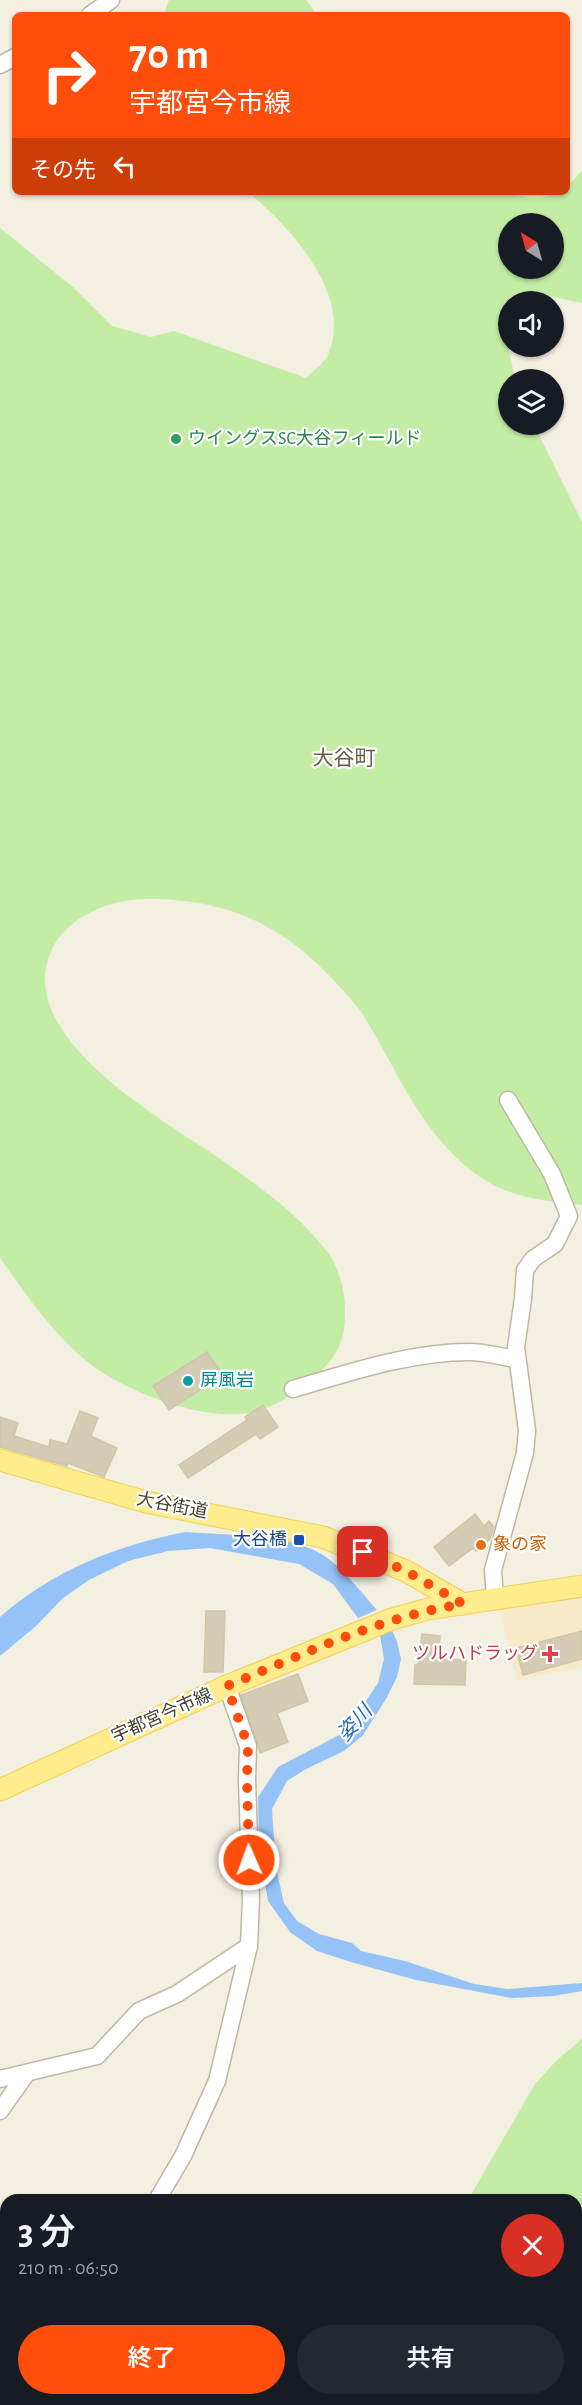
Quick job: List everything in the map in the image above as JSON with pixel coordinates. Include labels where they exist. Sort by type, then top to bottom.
[{"type":"main road","name":"大谷街道","points":[[0,1460],[146,1502],[322,1536],[406,1571],[463,1604]]},
{"type":"main road","points":[[463,1604],[582,1586]]},
{"type":"main road","name":"宇都宮今市線","points":[[0,1790],[227,1686],[356,1633],[392,1619],[428,1609],[463,1604]]},
{"type":"street","points":[[94,12],[111,0]]},
{"type":"street","points":[[495,1599],[493,1570],[525,1453],[527,1430],[516,1359],[525,1270],[533,1259],[555,1244],[569,1216],[552,1174],[508,1100]]},
{"type":"street","points":[[293,1389],[381,1364],[430,1356],[472,1352],[516,1359]]},
{"type":"street","points":[[161,2194],[183,2156],[217,2081],[249,1946],[251,1900],[248,1746],[227,1686]]},
{"type":"street","points":[[0,2079],[98,2056],[139,2011],[177,1994],[249,1946]]},
{"type":"street","points":[[0,2110],[27,2073]]},
{"type":"shaded area","points":[[582,1597],[582,1667],[517,1680],[500,1610]]},
{"type":"green space","points":[[169,0],[306,0],[315,12],[165,12]]},
{"type":"green space","points":[[582,171],[582,303],[564,299],[564,291],[498,291],[498,357],[510,357],[513,369],[498,369],[498,435],[539,435],[582,522],[582,1205],[525,1196],[498,1187],[473,1172],[455,1156],[425,1120],[356,1005],[320,966],[280,934],[237,913],[187,901],[131,900],[90,912],[67,929],[57,940],[45,974],[50,1006],[68,1038],[95,1068],[127,1095],[262,1189],[302,1223],[330,1255],[344,1294],[344,1328],[338,1350],[322,1370],[285,1398],[261,1410],[241,1414],[218,1414],[168,1403],[120,1383],[84,1359],[49,1324],[0,1258],[0,228],[74,288],[112,326],[151,337],[174,331],[306,378],[328,355],[334,332],[332,309],[325,286],[299,243],[251,195],[517,195],[537,198],[570,195],[570,184]]},
{"type":"green space","points":[[582,2039],[582,2194],[471,2194],[535,2084],[557,2060]]},
{"type":"water","points":[[186,1532],[258,1537],[312,1549],[340,1569],[377,1610],[358,1618],[333,1584],[299,1564],[210,1548],[168,1551],[128,1561],[89,1580],[63,1598],[36,1626],[0,1656],[0,1617],[41,1586],[111,1552],[160,1537]]},
{"type":"water","name":"姿川","points":[[392,1630],[401,1659],[397,1677],[363,1735],[344,1751],[287,1781],[272,1809],[276,1868],[284,1903],[297,1921],[319,1934],[352,1943],[361,1951],[405,1961],[474,1984],[507,1989],[582,1983],[582,1991],[553,1996],[512,1998],[416,1980],[351,1962],[317,1951],[290,1932],[268,1901],[259,1848],[258,1797],[278,1767],[345,1732],[378,1683],[384,1659],[380,1635]]},
{"type":"building","name":"屏風岩","points":[[207,1352],[223,1375],[169,1410],[153,1386]]},
{"type":"building","points":[[263,1405],[278,1427],[260,1439],[256,1434],[188,1478],[179,1465],[247,1420],[245,1417]]},
{"type":"building","points":[[80,1411],[98,1418],[91,1436],[117,1448],[104,1477],[68,1463],[67,1466],[0,1447],[0,1417],[18,1423],[14,1436],[49,1447],[50,1440],[67,1444]]},
{"type":"building","points":[[475,1514],[484,1526],[489,1521],[494,1527],[490,1539],[476,1551],[473,1548],[449,1566],[434,1547]]},
{"type":"building","points":[[206,1611],[225,1611],[223,1672],[204,1672]]},
{"type":"building","name":"ツルハドラッグ","points":[[582,1631],[582,1659],[523,1675],[516,1648]]},
{"type":"building","points":[[422,1634],[440,1636],[438,1659],[466,1660],[465,1685],[414,1684],[415,1665],[418,1665]]},
{"type":"building","points":[[298,1674],[308,1701],[277,1713],[288,1742],[260,1753],[241,1695]]},
{"type":"place","name":"ウイングスSC大谷フィールド","points":[[176,439]]},
{"type":"place","name":"屏風岩","points":[[188,1381]]},
{"type":"place","name":"大谷橋","points":[[299,1540]]},
{"type":"place","name":"象の家","points":[[481,1545]]},
{"type":"place","name":"ツルハドラッグ","points":[[550,1654]]},
{"type":"district","name":"大谷町","points":[[344,758]]},
{"type":"route","points":[[249,1860],[248,1746],[227,1686],[392,1619],[428,1609],[463,1604],[406,1571],[363,1552]]}]
